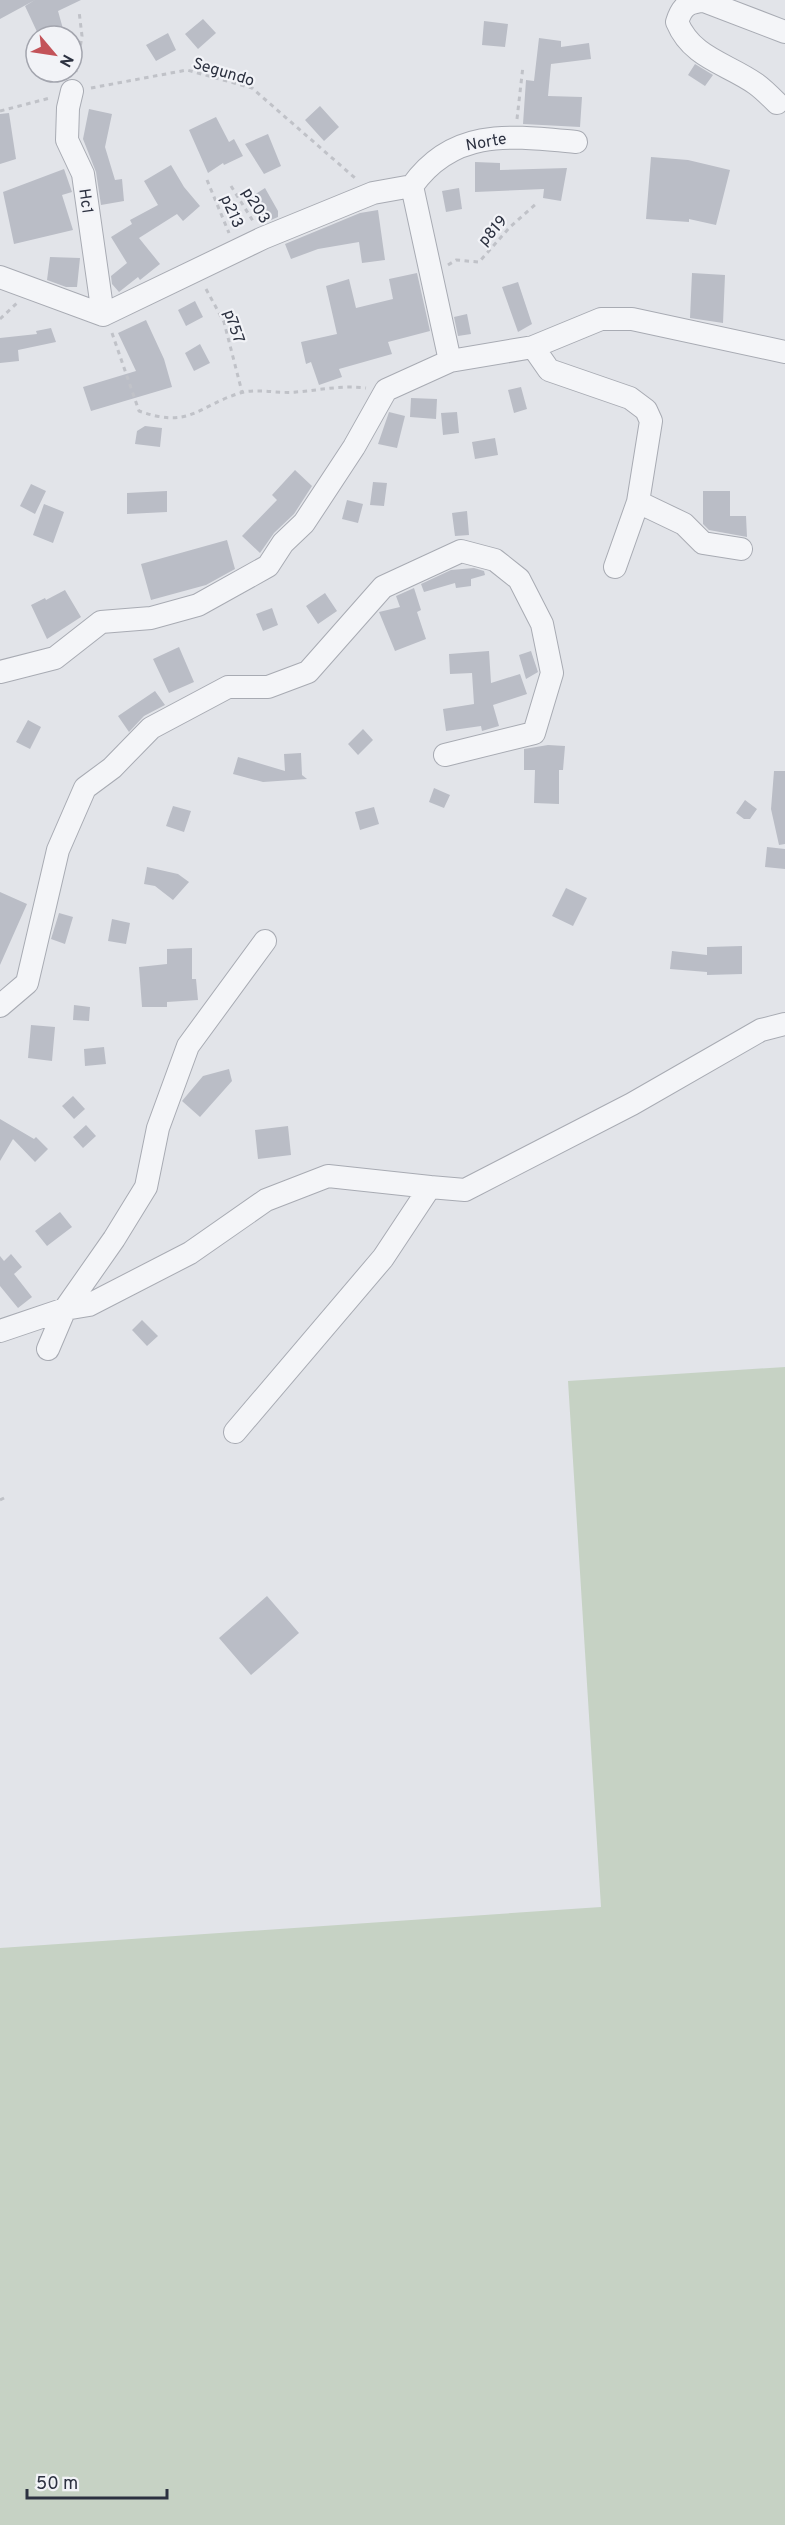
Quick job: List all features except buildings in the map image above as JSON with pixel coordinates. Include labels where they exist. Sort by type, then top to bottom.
[{"type":"street","points":[[777,103],[756,84],[694,49],[683,36],[677,22],[681,9],[692,2],[704,1],[785,32]]},
{"type":"street","name":"Hc1","points":[[72,92],[68,108],[67,140],[83,174],[103,315]]},
{"type":"street","name":"Norte","points":[[412,186],[425,167],[461,144],[516,136],[576,142]]},
{"type":"street","points":[[0,277],[103,315],[263,238],[373,194],[412,186],[450,361]]},
{"type":"street","points":[[2,679],[55,658],[101,622],[151,618],[198,605],[268,566],[316,504],[354,447],[386,390],[450,361],[533,347],[601,319],[632,319],[785,352]]},
{"type":"street","points":[[533,347],[549,370],[630,398],[646,410],[651,421],[638,502],[615,567]]},
{"type":"street","points":[[638,502],[684,524],[703,543],[741,549]]},
{"type":"street","points":[[0,1006],[27,983],[58,850],[85,788],[112,768],[151,728],[228,687],[268,687],[308,672],[383,587],[461,551],[495,560],[519,579],[542,624],[552,674],[534,733],[445,755]]},
{"type":"street","points":[[48,1349],[65,1309],[114,1239],[146,1186],[158,1128],[188,1046],[265,941]]},
{"type":"street","points":[[0,1330],[65,1309],[89,1305],[190,1254],[266,1200],[328,1176],[465,1190],[632,1104],[761,1030],[785,1024]]},
{"type":"street","points":[[235,1432],[383,1258],[430,1187]]},
{"type":"path","points":[[72,92],[82,36],[79,11]]},
{"type":"path","points":[[516,136],[522,66]]},
{"type":"path","name":"Segundo","points":[[0,111],[72,92],[188,70],[252,88],[373,194]]},
{"type":"path","name":"p213","points":[[207,180],[237,251]]},
{"type":"path","name":"p203","points":[[231,186],[263,238]]},
{"type":"path","name":"p819","points":[[431,275],[456,260],[480,262],[510,227],[536,204]]},
{"type":"path","name":"p757","points":[[199,270],[224,322],[242,393]]},
{"type":"path","points":[[103,315],[122,358],[139,411],[164,420],[184,417],[242,393],[295,392],[343,385],[386,390]]},
{"type":"path","points":[[0,1500],[6,1497]]},
{"type":"green space","points":[[785,1367],[785,2525],[0,2525],[0,1948],[601,1907],[568,1381]]}]
